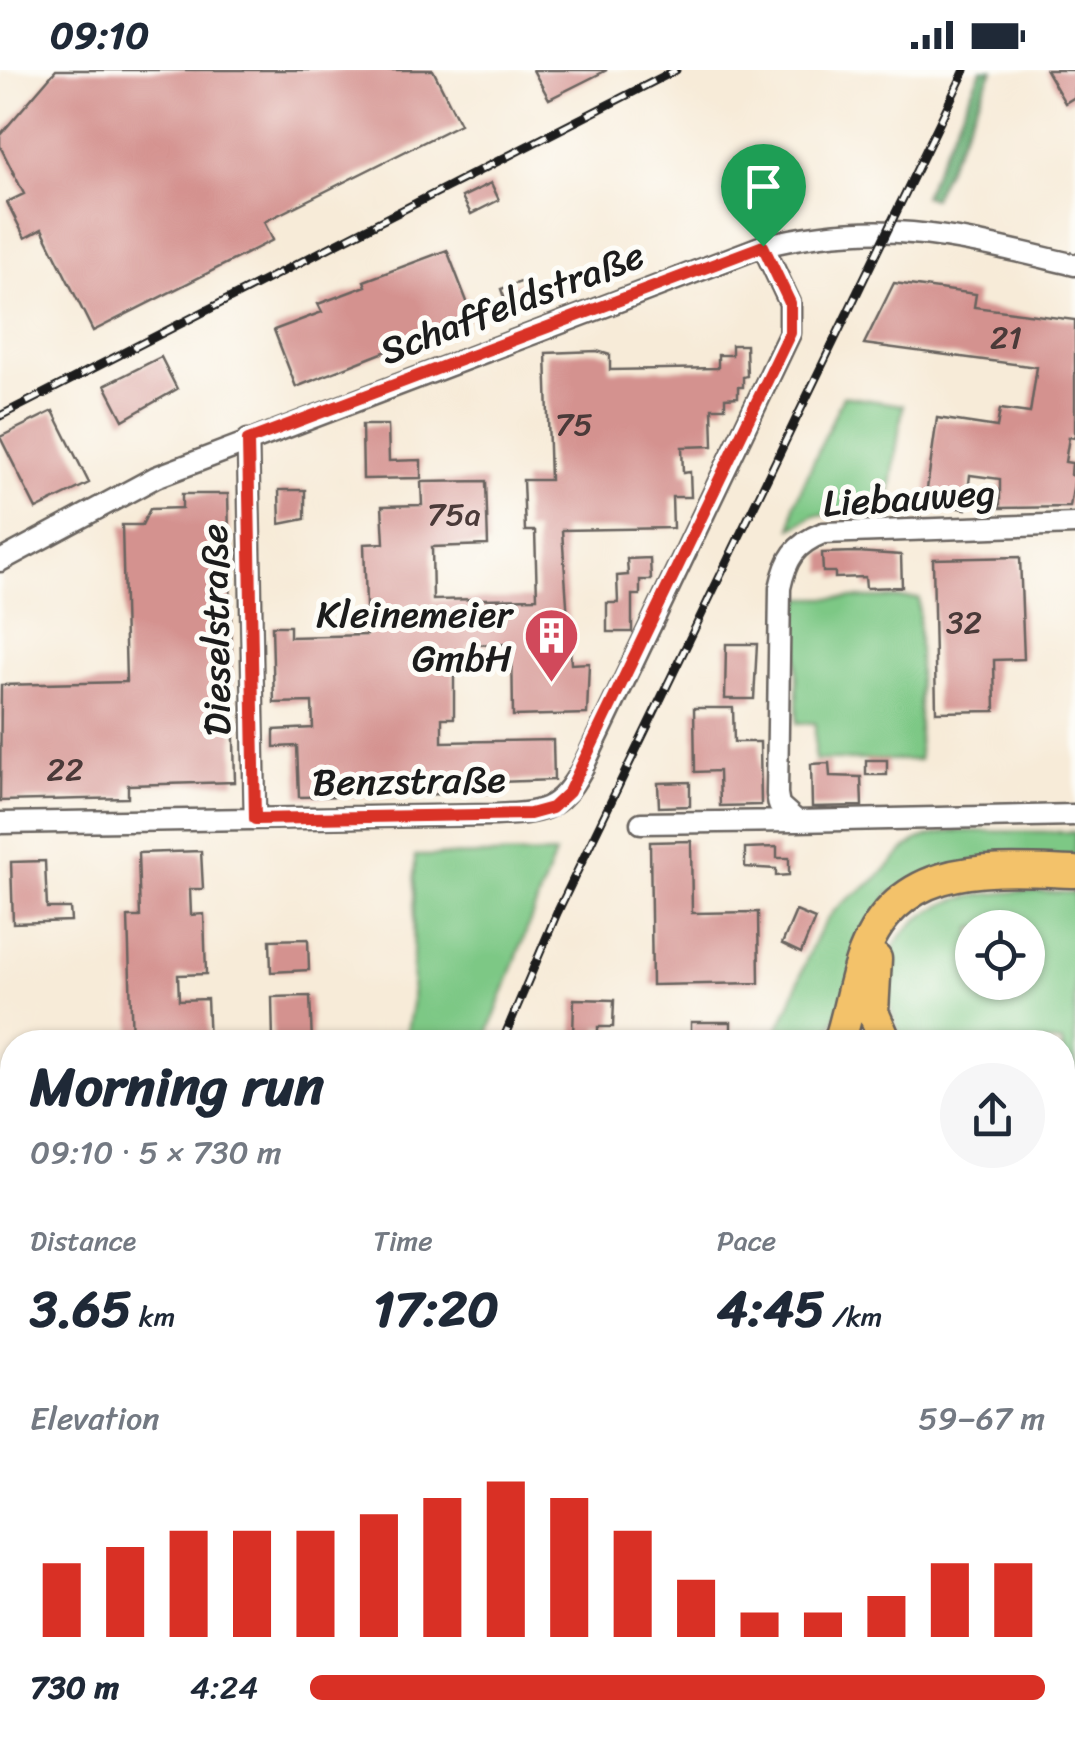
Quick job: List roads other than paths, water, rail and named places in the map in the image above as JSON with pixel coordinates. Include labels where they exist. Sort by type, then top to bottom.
[{"type":"highway","points":[[842,1030],[861,959],[881,920],[904,896],[957,874],[1075,872]]},
{"type":"highway","points":[[881,1030],[873,1012],[874,967],[887,934],[908,909],[923,898],[963,886],[1075,886]]},
{"type":"street","name":"Schaffeldstraße","points":[[0,561],[156,477],[763,246],[816,233],[887,228],[942,234],[1075,265]]},
{"type":"street","name":"Benzstraße","points":[[0,823],[530,814],[552,808],[569,792],[790,333],[790,303],[763,246]]},
{"type":"street","name":"Dieselstraße","points":[[248,440],[255,819]]},
{"type":"street","name":"Liebauweg","points":[[796,820],[779,806],[777,794],[780,588],[784,565],[794,550],[823,532],[1075,524]]},
{"type":"street","points":[[641,823],[1075,815]]},
{"type":"railway","points":[[0,416],[676,70]]},
{"type":"railway","points":[[507,1030],[557,913],[965,70]]},
{"type":"place","name":"Kleinemeier GmbH","points":[[551,685]]}]
